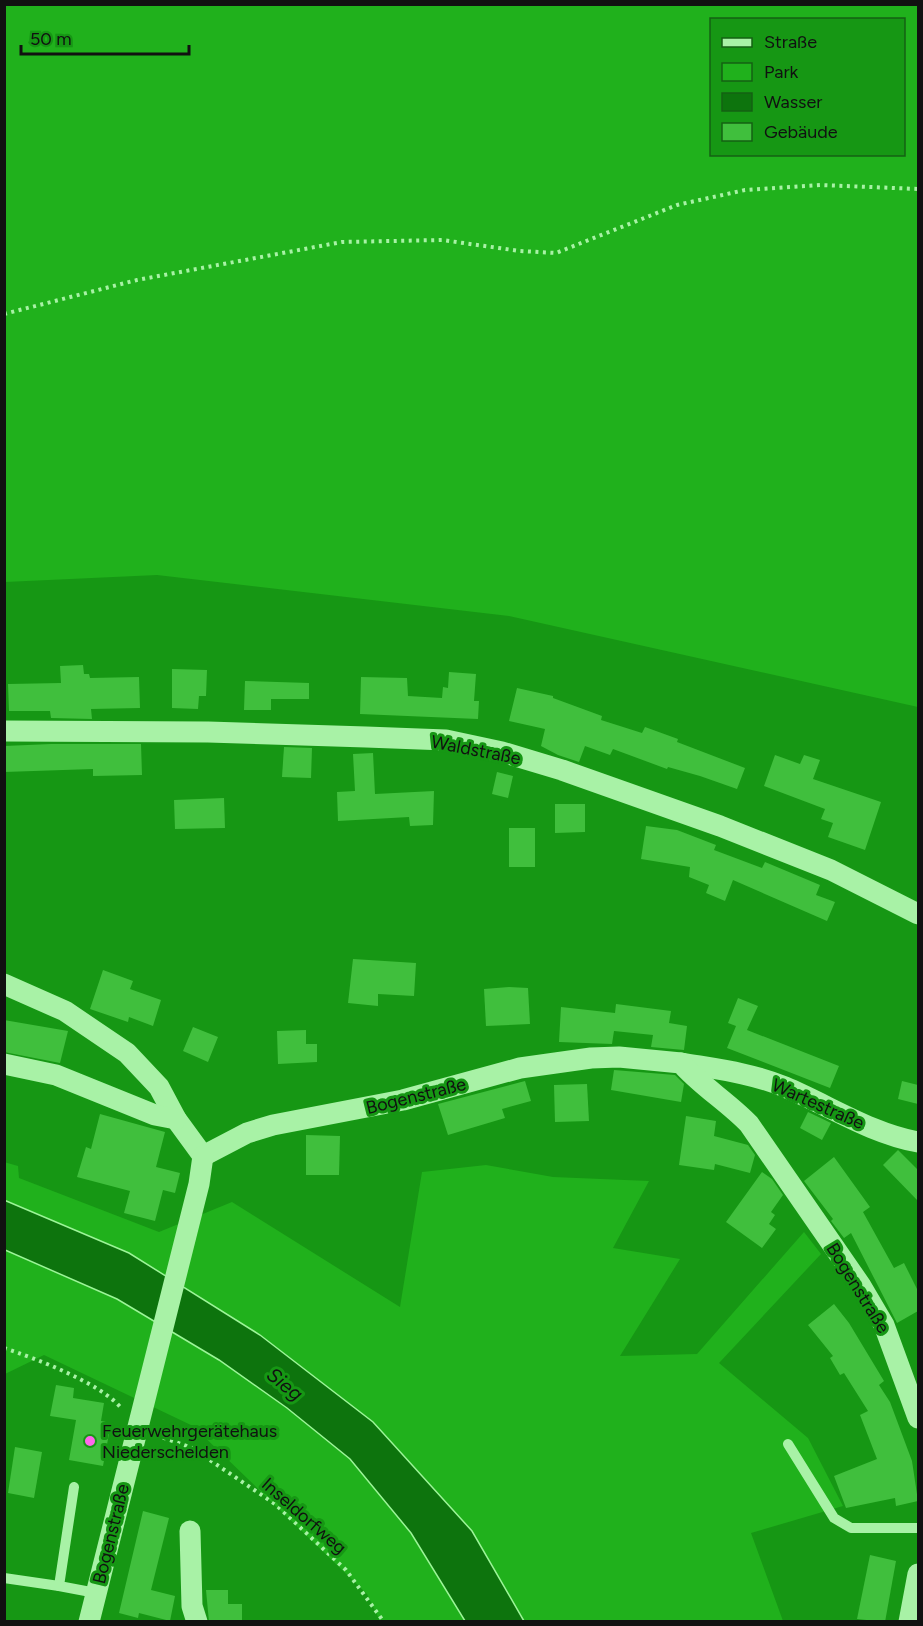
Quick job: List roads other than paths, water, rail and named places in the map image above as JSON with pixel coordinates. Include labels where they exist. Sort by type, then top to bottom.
[{"type":"street","name":"Waldstraße","points":[[4,731],[66,729],[366,737],[446,740],[491,749],[562,770],[731,831],[831,870],[918,914]]},
{"type":"street","points":[[4,984],[65,1011],[127,1053],[159,1087],[176,1119],[203,1156]]},
{"type":"street","name":"Bogenstraße","points":[[89,1622],[203,1156],[247,1133],[273,1125],[404,1100],[520,1068],[591,1058],[681,1064],[690,1074],[732,1106],[749,1124],[861,1286],[884,1325],[918,1418]]},
{"type":"street","points":[[4,1064],[56,1075],[155,1115],[176,1119]]},
{"type":"street","name":"Wartestraße","points":[[681,1064],[733,1072],[768,1081],[869,1127],[918,1142]]},
{"type":"street","points":[[190,1532],[192,1606],[197,1622]]},
{"type":"street","points":[[909,1622],[918,1574]]},
{"type":"lane","points":[[788,1444],[834,1518],[851,1528],[918,1528]]},
{"type":"lane","points":[[59,1586],[74,1487]]},
{"type":"lane","points":[[4,1578],[96,1593]]},
{"type":"water","name":"Sieg","points":[[4,1200],[129,1253],[260,1335],[373,1422],[472,1531],[524,1621],[465,1621],[411,1533],[350,1459],[287,1408],[219,1360],[117,1299],[5,1250]]},
{"type":"place","name":"Feuerwehrgerätehaus Niederschelden","points":[[90,1441]]}]
